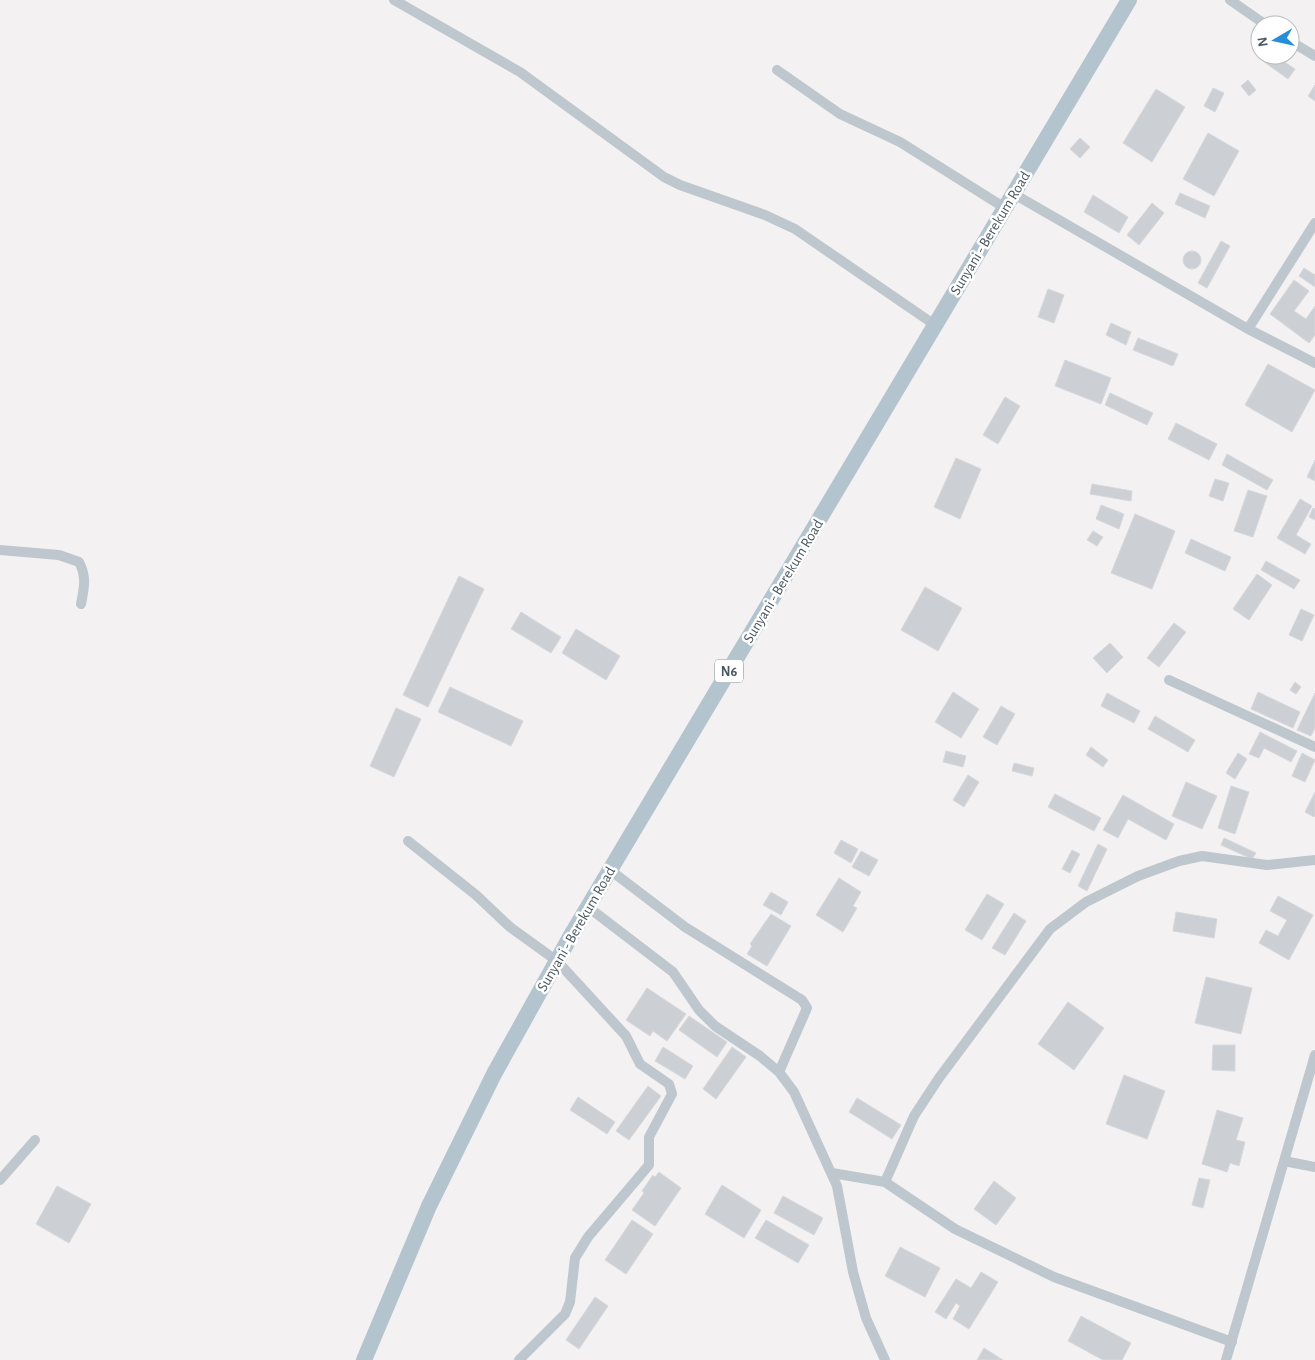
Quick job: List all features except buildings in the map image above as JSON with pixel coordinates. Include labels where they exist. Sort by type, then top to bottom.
[{"type":"main road","name":"Sunyani - Berekum Road","points":[[364,1360],[428,1206],[494,1074],[557,961],[1130,0]]},
{"type":"street","points":[[394,0],[520,72],[664,177],[680,185],[765,215],[795,229],[935,325]]},
{"type":"street","points":[[1230,0],[1252,15]]},
{"type":"street","points":[[1300,47],[1315,56]]},
{"type":"street","points":[[777,70],[840,114],[900,142],[1005,208]]},
{"type":"street","points":[[1014,194],[1248,329],[1315,363]]},
{"type":"street","points":[[1248,329],[1315,224]]},
{"type":"street","points":[[0,550],[58,555],[79,562],[84,572],[85,582],[81,604]]},
{"type":"street","points":[[1169,680],[1315,748]]},
{"type":"street","points":[[408,841],[476,894],[510,927],[557,961],[626,1036],[640,1064],[669,1084],[672,1094],[650,1137],[649,1166],[588,1237],[575,1258],[570,1302],[565,1314],[519,1360]]},
{"type":"street","points":[[885,1182],[914,1116],[939,1078],[1050,929],[1086,902],[1138,876],[1179,860],[1202,856],[1241,863],[1267,864],[1315,860]]},
{"type":"street","points":[[610,870],[685,927],[802,1000],[807,1008],[778,1072]]},
{"type":"street","points":[[588,907],[673,972],[698,1010],[715,1026],[760,1056],[778,1072],[794,1092],[837,1186],[853,1272],[866,1318],[885,1360]]},
{"type":"street","points":[[1226,1360],[1315,1054]]},
{"type":"street","points":[[0,1180],[35,1140]]},
{"type":"street","points":[[1284,1161],[1315,1167]]},
{"type":"street","points":[[832,1173],[885,1182],[954,1228],[1054,1277],[1232,1342]]}]
